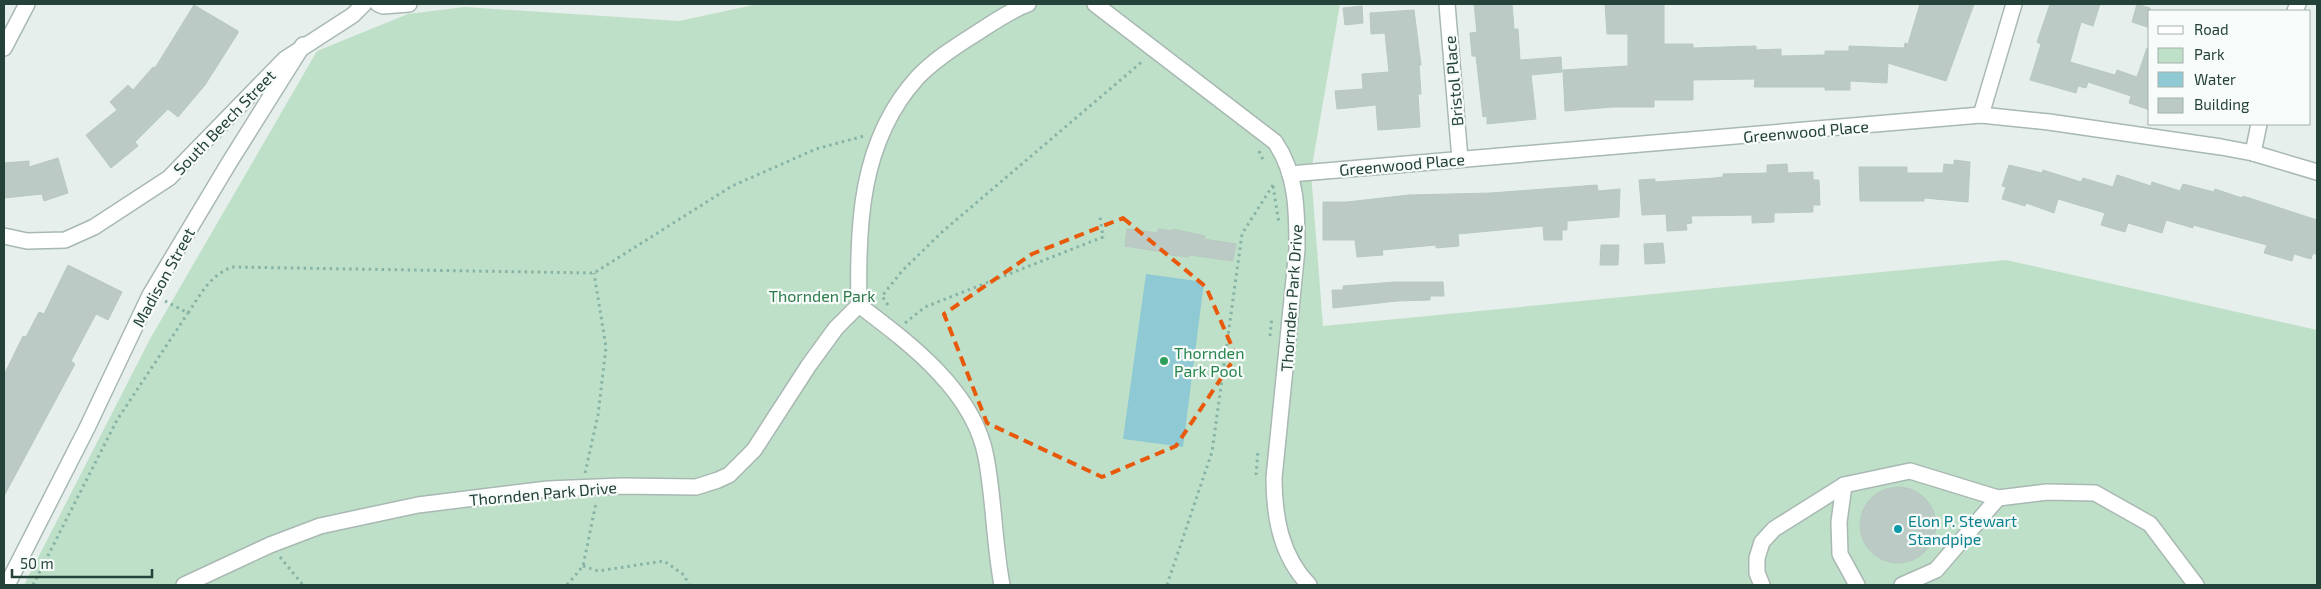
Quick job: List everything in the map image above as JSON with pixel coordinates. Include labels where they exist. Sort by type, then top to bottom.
[{"type":"street","points":[[4,48],[27,4]]},
{"type":"street","name":"Madison Street","points":[[7,585],[87,428],[150,295],[228,163],[304,46],[353,15],[364,4]]},
{"type":"street","points":[[378,4],[383,6],[409,4]]},
{"type":"street","points":[[1002,585],[986,456],[979,434],[964,405],[944,377],[859,305],[858,252],[863,191],[882,134],[892,114],[917,78],[948,51],[1015,8],[1028,4]]},
{"type":"street","name":"Thornden Park Drive","points":[[1095,4],[1275,142],[1282,152],[1290,174],[1297,213],[1297,249],[1274,478],[1274,497],[1278,531],[1292,565],[1309,585]]},
{"type":"street","name":"Bristol Place","points":[[1447,4],[1460,159]]},
{"type":"street","points":[[1981,115],[2014,4]]},
{"type":"street","name":"South Beech Street","points":[[4,236],[27,241],[65,240],[94,227],[170,178],[285,59],[304,46]]},
{"type":"street","name":"Greenwood Place","points":[[1290,174],[1601,149],[1981,115],[2049,122],[2253,153],[2317,172]]},
{"type":"street","points":[[2253,153],[2259,125]]},
{"type":"street","name":"Thornden Park Drive","points":[[184,585],[270,545],[320,526],[418,505],[548,489],[696,487],[729,476],[754,450],[809,365],[836,328],[859,305]]},
{"type":"street","points":[[1762,585],[1757,573],[1757,558],[1762,542],[1774,529],[1844,485],[1910,471],[1998,498],[2047,492],[2095,493],[2150,524],[2196,585]]},
{"type":"street","points":[[1844,485],[1839,522],[1840,554],[1857,585]]},
{"type":"street","points":[[1902,585],[1936,570],[1998,498]]},
{"type":"path","points":[[882,296],[902,272],[942,232],[1148,57]]},
{"type":"path","points":[[33,585],[117,420],[211,279],[219,272],[232,267],[594,273],[732,186],[816,149],[854,137],[882,134]]},
{"type":"path","points":[[1167,585],[1212,452],[1242,234],[1273,185]]},
{"type":"path","points":[[902,325],[925,307],[1103,237],[1100,216]]},
{"type":"path","points":[[567,585],[583,566],[599,487],[584,476],[598,414],[606,347],[594,273]]},
{"type":"path","points":[[150,295],[188,313]]},
{"type":"path","points":[[270,545],[304,585]]},
{"type":"path","points":[[583,566],[598,571],[664,561],[684,576],[689,585]]},
{"type":"highlighted area","points":[[1123,218],[1206,287],[1236,356],[1176,446],[1102,477],[987,423],[944,314],[1032,254]]},
{"type":"green space","name":"Thornden Park","points":[[758,4],[1340,4],[1311,172],[1323,326],[2006,260],[2317,330],[2317,585],[24,585],[150,339],[317,51],[408,14],[464,7],[679,21]]},
{"type":"water","name":"Thornden Park Pool","points":[[1146,274],[1204,282],[1183,447],[1123,439]]},
{"type":"building","points":[[1474,4],[1512,4],[1514,29],[1518,29],[1520,60],[1561,57],[1562,72],[1531,75],[1536,119],[1487,124],[1487,116],[1483,117],[1476,56],[1472,56],[1470,33],[1477,32]]},
{"type":"building","points":[[1605,4],[1664,4],[1664,44],[1693,44],[1693,48],[1756,46],[1756,50],[1781,49],[1781,56],[1825,55],[1825,51],[1849,51],[1849,46],[1904,48],[1905,43],[1908,44],[1920,4],[1974,4],[1946,81],[1888,63],[1887,83],[1850,81],[1850,90],[1825,90],[1825,87],[1754,87],[1755,79],[1693,80],[1693,100],[1654,100],[1654,107],[1612,107],[1565,111],[1563,70],[1628,66],[1628,34],[1607,34]]},
{"type":"building","points":[[2050,4],[2100,4],[2093,26],[2081,22],[2070,62],[2115,75],[2117,70],[2137,77],[2148,48],[2148,109],[2129,103],[2131,96],[2088,82],[2086,88],[2078,86],[2076,93],[2030,80],[2041,44],[2037,42]]},
{"type":"building","points":[[2137,4],[2150,8],[2148,10],[2148,27],[2132,22]]},
{"type":"building","points":[[194,5],[238,31],[238,33],[205,85],[178,117],[168,109],[135,142],[138,146],[111,168],[86,135],[117,110],[110,102],[128,85],[133,90],[153,67],[155,68]]},
{"type":"building","points":[[1362,6],[1363,23],[1345,25],[1343,8]]},
{"type":"building","points":[[1414,10],[1421,65],[1419,65],[1421,94],[1418,94],[1420,127],[1378,130],[1376,105],[1337,109],[1335,91],[1363,89],[1362,74],[1389,72],[1385,33],[1371,34],[1370,13]]},
{"type":"building","points":[[58,158],[68,193],[44,201],[42,194],[4,198],[4,163],[29,161],[29,167]]},
{"type":"building","points":[[1954,160],[1970,162],[1968,202],[1924,198],[1924,201],[1860,201],[1859,167],[1907,167],[1907,173],[1943,173],[1944,164],[1954,165]]},
{"type":"building","points":[[1787,164],[1788,173],[1813,172],[1813,180],[1819,180],[1820,205],[1813,205],[1813,212],[1774,213],[1774,222],[1752,223],[1752,215],[1691,216],[1692,223],[1686,224],[1687,230],[1667,231],[1666,214],[1642,215],[1639,180],[1655,179],[1655,182],[1715,178],[1723,177],[1723,174],[1767,173],[1767,165]]},
{"type":"building","points":[[2009,165],[2042,173],[2043,170],[2081,182],[2083,178],[2113,187],[2117,175],[2151,186],[2152,182],[2180,191],[2183,184],[2214,192],[2215,189],[2242,198],[2243,196],[2317,220],[2317,255],[2313,253],[2311,259],[2294,254],[2292,261],[2264,253],[2267,245],[2193,225],[2193,228],[2166,220],[2162,233],[2128,223],[2125,232],[2101,225],[2105,213],[2058,199],[2054,213],[2026,203],[2025,206],[2002,199],[2006,187],[2002,186]]},
{"type":"building","points":[[1597,185],[1598,191],[1620,189],[1619,217],[1567,221],[1567,230],[1562,230],[1562,240],[1544,240],[1543,226],[1458,234],[1459,246],[1436,248],[1436,245],[1382,250],[1383,255],[1357,257],[1355,240],[1323,240],[1323,202],[1347,202],[1409,195],[1491,193]]},
{"type":"building","points":[[1127,229],[1158,233],[1158,229],[1173,231],[1173,229],[1205,236],[1204,239],[1236,244],[1233,261],[1189,255],[1188,257],[1170,255],[1170,253],[1125,246]]},
{"type":"building","points":[[1663,243],[1665,263],[1645,264],[1644,244]]},
{"type":"building","points":[[1601,245],[1619,245],[1618,265],[1600,265]]},
{"type":"building","points":[[68,265],[122,292],[108,320],[96,314],[71,361],[75,364],[4,496],[4,375],[23,336],[26,337],[39,312],[44,314]]},
{"type":"building","points":[[1395,282],[1443,282],[1444,296],[1430,296],[1430,300],[1397,301],[1333,308],[1332,290],[1343,290],[1343,286]]},
{"type":"building","name":"Elon P. Stewart Standpipe","points":[[1898,487],[1913,490],[1925,498],[1933,510],[1936,525],[1933,540],[1925,552],[1913,560],[1898,563],[1883,560],[1871,552],[1863,540],[1860,525],[1863,510],[1871,498],[1883,490]]},
{"type":"place","name":"Thornden Park Pool","points":[[1164,361]]},
{"type":"place","name":"Elon P. Stewart Standpipe","points":[[1898,529]]}]
